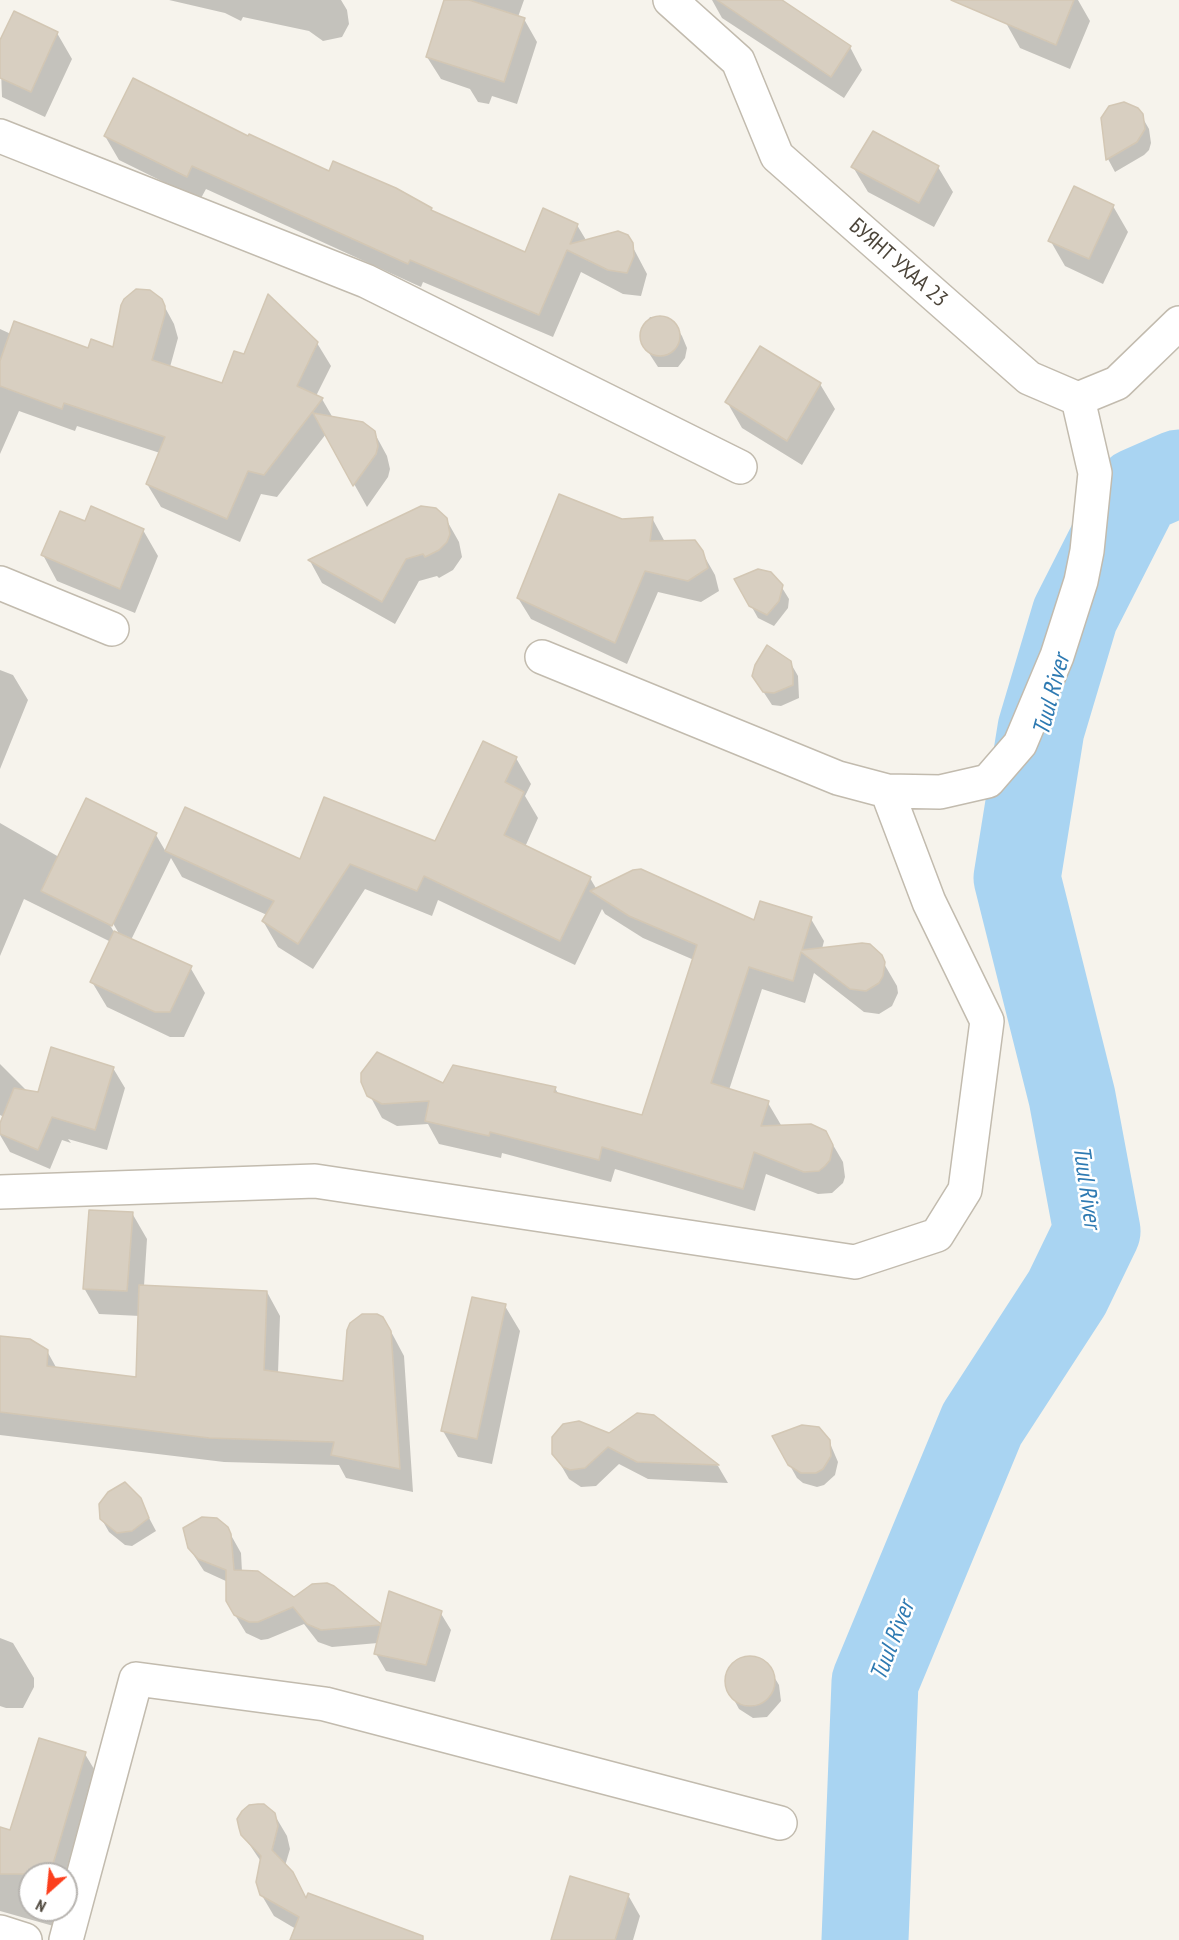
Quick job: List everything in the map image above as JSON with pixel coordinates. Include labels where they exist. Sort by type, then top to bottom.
[{"type":"street","name":"БУЯНТ УХАА 23","points":[[670,0],[738,61],[777,156],[1029,378],[1078,399]]},
{"type":"street","points":[[0,136],[366,281],[740,467]]},
{"type":"street","points":[[542,657],[838,778],[887,791],[940,792],[988,781],[1020,744],[1057,656],[1081,581],[1087,551],[1095,473],[1078,399],[1118,383],[1179,323]]},
{"type":"street","points":[[0,583],[112,629]]},
{"type":"street","points":[[0,1192],[315,1181],[855,1262],[937,1235],[964,1190],[987,1021],[929,902],[887,791]]},
{"type":"street","points":[[66,1940],[136,1679],[325,1704],[780,1823]]},
{"type":"street","points":[[0,1932],[25,1940]]},
{"type":"building","points":[[444,0],[469,0],[525,18],[504,82],[426,57]]},
{"type":"building","points":[[717,0],[782,0],[851,46],[831,77]]},
{"type":"building","points":[[951,0],[1074,0],[1056,45]]},
{"type":"building","points":[[14,11],[58,32],[31,92],[0,78],[0,40]]},
{"type":"building","points":[[133,78],[248,136],[249,134],[329,171],[333,161],[396,188],[432,208],[431,210],[525,252],[543,208],[578,224],[570,244],[618,231],[628,235],[633,243],[634,256],[627,273],[608,270],[567,250],[539,315],[410,260],[408,264],[192,166],[187,177],[104,136]]},
{"type":"building","points":[[1124,102],[1138,108],[1143,114],[1145,129],[1137,142],[1106,160],[1101,118],[1109,106]]},
{"type":"building","points":[[873,131],[939,166],[919,203],[851,167]]},
{"type":"building","points":[[1074,186],[1114,205],[1089,259],[1048,241]]},
{"type":"building","points":[[136,289],[150,290],[162,299],[165,306],[165,314],[152,360],[222,383],[234,351],[244,354],[268,294],[318,342],[297,386],[323,398],[264,475],[248,471],[227,519],[146,484],[165,437],[64,403],[62,409],[0,386],[0,361],[14,321],[88,348],[91,339],[113,347],[121,305],[124,299]]},
{"type":"building","points":[[660,316],[668,317],[674,322],[679,328],[679,344],[674,350],[668,355],[660,356],[652,355],[646,350],[641,344],[640,336],[641,328],[646,322],[652,317]]},
{"type":"building","points":[[760,346],[821,383],[787,441],[725,402]]},
{"type":"building","points":[[313,413],[363,422],[375,431],[378,446],[376,454],[353,486]]},
{"type":"building","points":[[559,494],[622,519],[653,517],[650,541],[695,540],[703,551],[708,568],[688,581],[645,571],[615,643],[517,598]]},
{"type":"building","points":[[91,506],[144,529],[120,589],[41,555],[60,511],[85,521]]},
{"type":"building","points":[[421,506],[436,508],[447,518],[450,534],[447,542],[439,550],[425,557],[423,554],[406,559],[382,602],[308,560]]},
{"type":"building","points":[[758,569],[771,572],[783,585],[779,601],[767,615],[749,606],[734,579]]},
{"type":"building","points":[[767,645],[791,661],[793,672],[793,685],[774,693],[763,692],[752,676],[755,665]]},
{"type":"building","points":[[483,741],[517,757],[505,782],[524,792],[504,835],[591,877],[560,941],[424,876],[417,891],[350,864],[298,944],[262,921],[274,901],[165,851],[185,807],[300,859],[324,797],[435,841]]},
{"type":"building","points":[[86,798],[157,833],[112,926],[41,891]]},
{"type":"building","points":[[641,869],[754,920],[760,901],[812,917],[802,950],[862,943],[870,944],[882,955],[885,962],[883,976],[879,983],[866,991],[850,989],[801,952],[793,981],[749,967],[711,1083],[769,1101],[761,1126],[811,1124],[826,1131],[833,1145],[830,1160],[819,1171],[804,1172],[754,1152],[743,1189],[602,1147],[599,1160],[490,1132],[489,1136],[425,1121],[429,1101],[382,1104],[367,1096],[361,1082],[361,1073],[377,1052],[443,1083],[453,1065],[556,1087],[554,1092],[642,1115],[697,945],[629,916],[590,891],[633,870]]},
{"type":"building","points":[[114,931],[192,966],[170,1012],[155,1012],[90,982]]},
{"type":"building","points":[[51,1047],[114,1067],[95,1130],[52,1117],[38,1150],[0,1134],[0,1123],[14,1088],[38,1092]]},
{"type":"building","points":[[89,1210],[133,1212],[127,1291],[83,1289]]},
{"type":"building","points":[[139,1285],[267,1291],[264,1370],[343,1381],[347,1330],[350,1323],[362,1314],[377,1314],[383,1317],[391,1331],[400,1469],[331,1455],[334,1442],[209,1438],[0,1412],[0,1336],[30,1339],[48,1350],[47,1366],[136,1377]]},
{"type":"building","points":[[472,1297],[506,1304],[477,1439],[441,1431]]},
{"type":"building","points":[[637,1413],[654,1415],[719,1465],[637,1462],[608,1447],[585,1468],[570,1470],[563,1467],[552,1454],[552,1437],[563,1424],[579,1421],[609,1433]]},
{"type":"building","points":[[802,1425],[819,1427],[830,1440],[831,1456],[823,1469],[816,1473],[801,1473],[788,1465],[772,1436]]},
{"type":"building","points":[[125,1482],[141,1498],[149,1518],[132,1531],[117,1533],[100,1519],[99,1504],[108,1492]]},
{"type":"building","points":[[202,1517],[217,1518],[228,1527],[231,1534],[234,1570],[258,1571],[294,1597],[312,1584],[327,1583],[334,1586],[381,1624],[389,1591],[442,1611],[426,1665],[374,1654],[381,1625],[321,1630],[307,1624],[293,1607],[258,1622],[249,1622],[234,1615],[226,1601],[226,1570],[198,1559],[188,1548],[183,1528]]},
{"type":"building","points":[[750,1656],[759,1658],[770,1667],[775,1681],[773,1690],[764,1701],[750,1706],[741,1704],[730,1695],[725,1681],[727,1672],[736,1661]]},
{"type":"building","points":[[39,1738],[86,1752],[54,1862],[18,1862],[18,1874],[0,1874],[0,1827],[10,1830]]},
{"type":"building","points":[[264,1804],[275,1813],[278,1826],[272,1850],[293,1872],[306,1898],[308,1893],[423,1936],[423,1940],[290,1940],[299,1917],[260,1895],[256,1882],[261,1856],[241,1835],[237,1819],[249,1805]]},
{"type":"building","points":[[570,1876],[629,1894],[615,1940],[551,1940]]},
{"type":"waterway","name":"Tuul River","points":[[865,1940],[875,1682],[982,1424],[1067,1293],[1097,1231],[1072,1097],[1017,878],[1041,729],[1075,615],[1138,491],[1179,473]]}]
